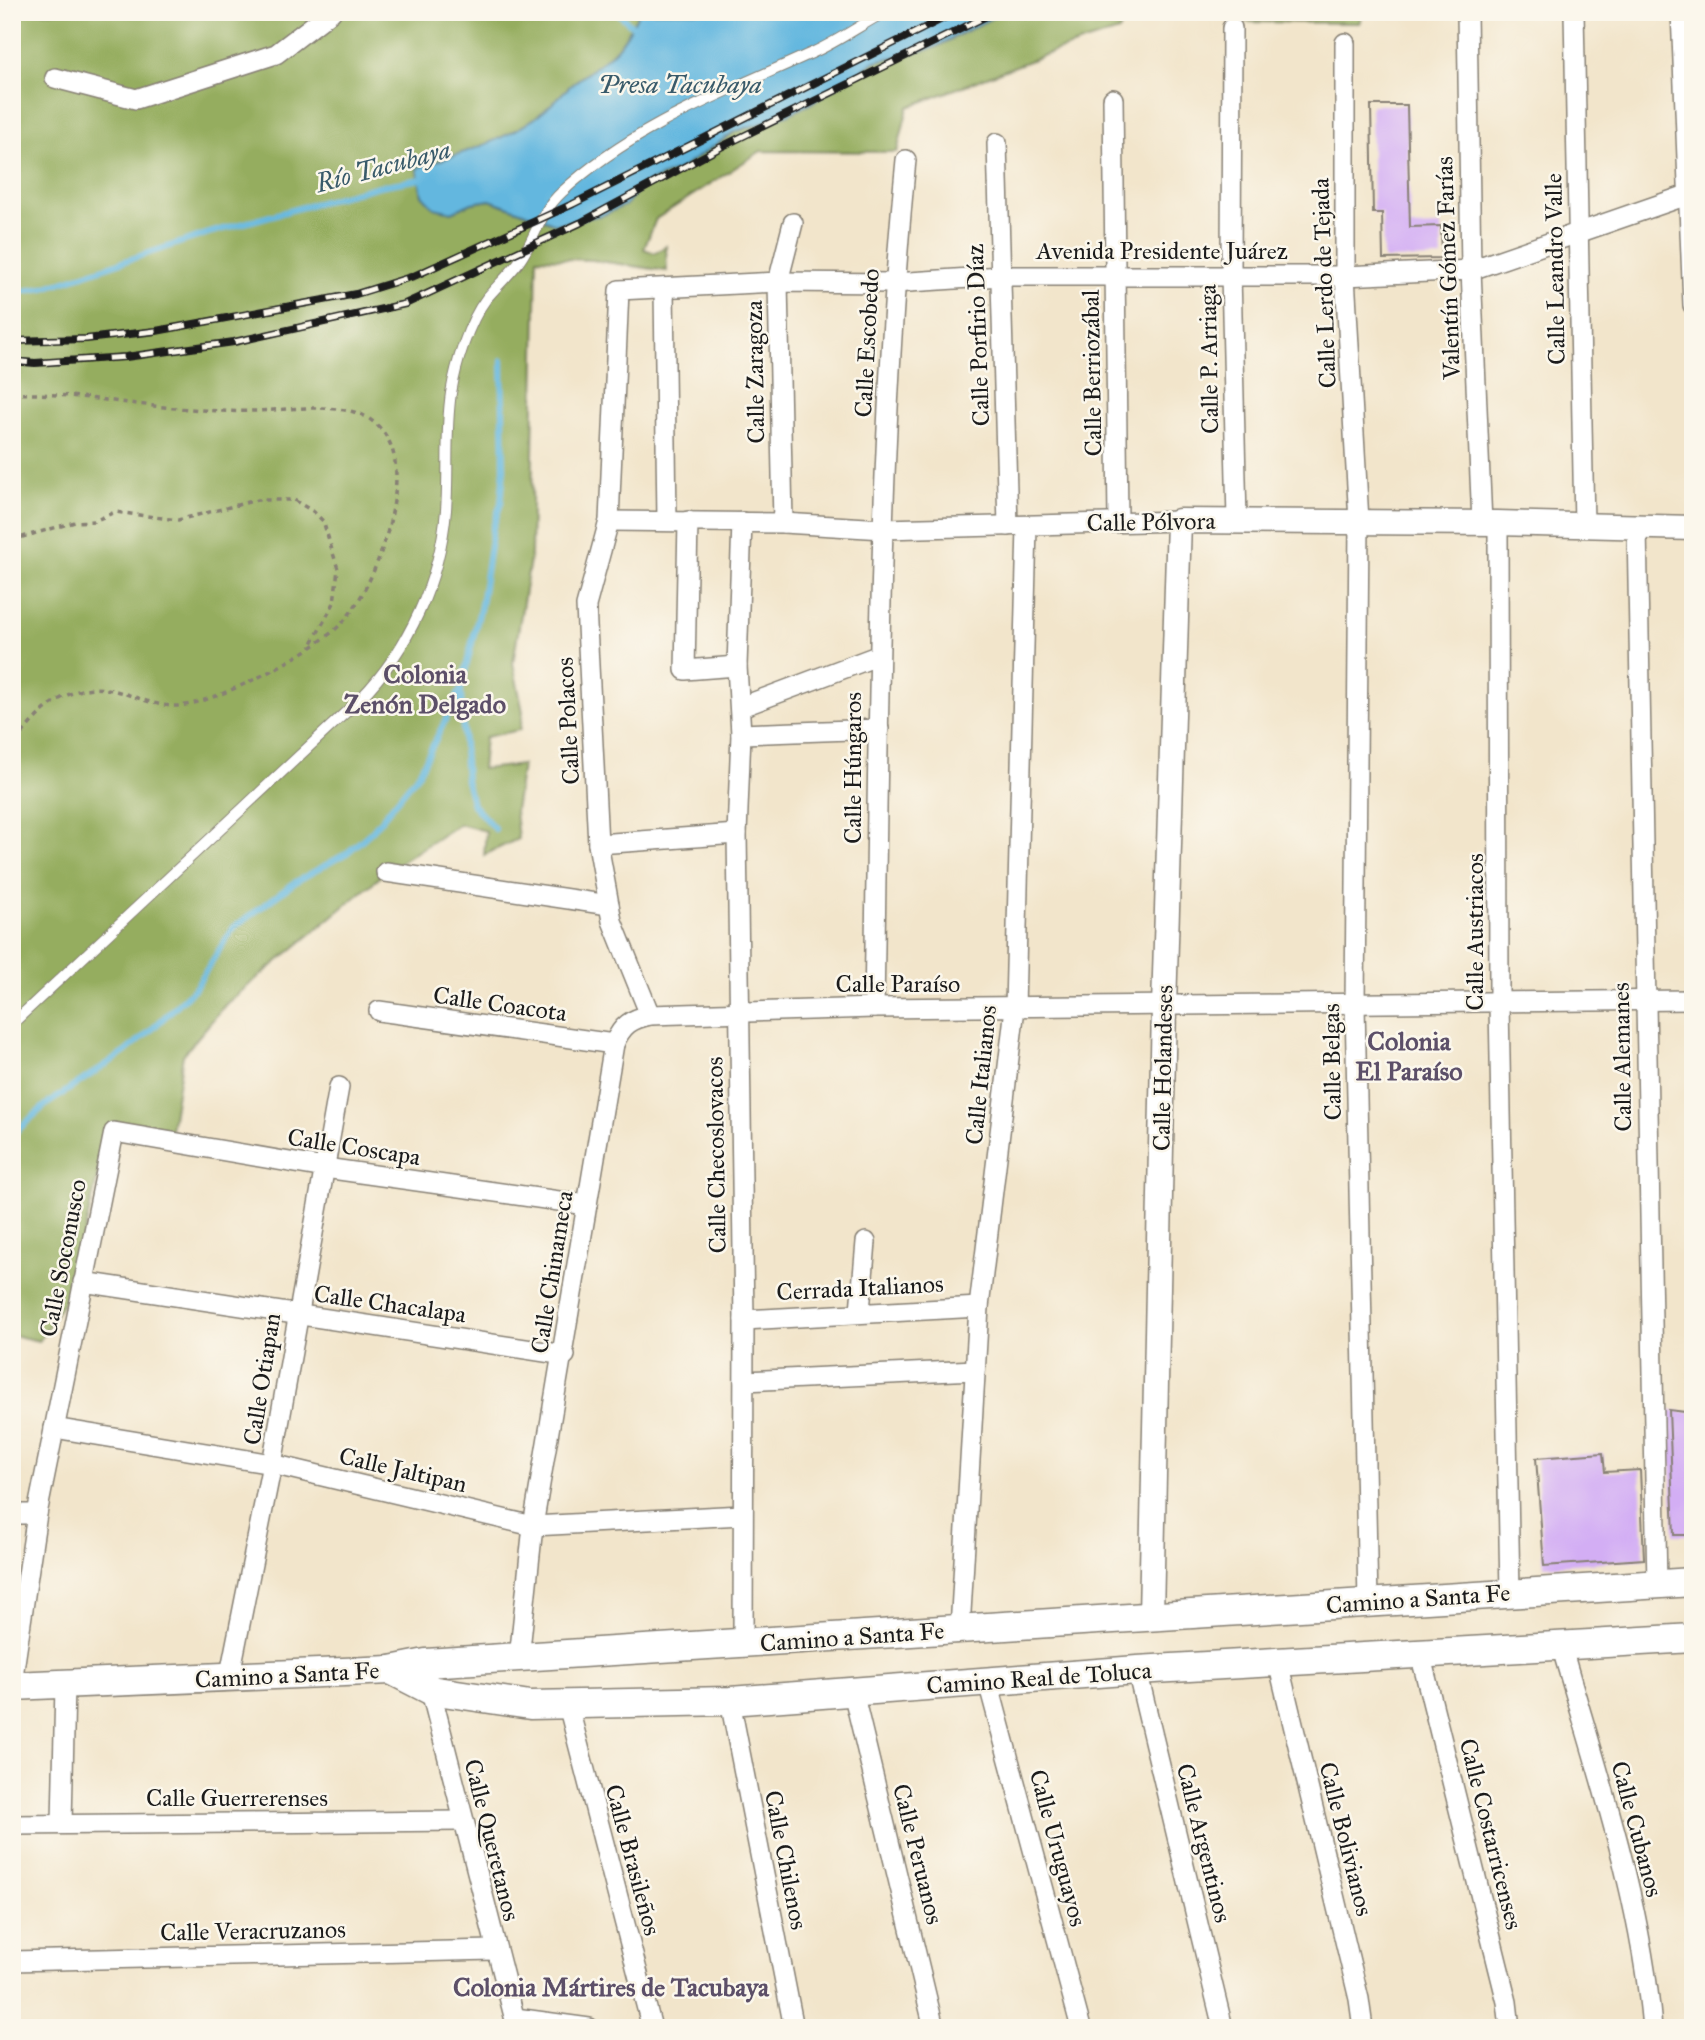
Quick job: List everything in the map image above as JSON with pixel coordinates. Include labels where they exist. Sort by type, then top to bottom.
[{"type":"main road","name":"Camino a Santa Fe","points":[[12,1684],[229,1679],[391,1670],[426,1663],[1693,1582]]},
{"type":"main road","name":"Camino Real de Toluca","points":[[391,1670],[430,1690],[530,1705],[730,1702],[1137,1670],[1693,1638]]},
{"type":"street","points":[[55,78],[136,99],[276,54],[331,12]]},
{"type":"street","name":"Valentín Gómez Farías","points":[[1467,12],[1471,271],[1490,523]]},
{"type":"street","name":"Calle Leandro Valle","points":[[1574,12],[1584,525]]},
{"type":"street","points":[[1681,12],[1691,194],[1693,305]]},
{"type":"street","name":"Calle P. Arriaga","points":[[1232,28],[1231,274],[1237,520]]},
{"type":"street","name":"Calle Lerdo de Tejada","points":[[1345,43],[1345,276],[1359,522]]},
{"type":"street","name":"Calle Berriozábal","points":[[1113,99],[1118,521]]},
{"type":"street","name":"Calle Porfirio Díaz","points":[[997,143],[1001,276],[1017,526]]},
{"type":"street","name":"Calle Escobedo","points":[[884,529],[894,283],[906,160]]},
{"type":"street","name":"Avenida Presidente Juárez","points":[[619,290],[778,282],[894,283],[1001,276],[1345,276],[1471,271],[1691,194]]},
{"type":"street","name":"Calle Zaragoza","points":[[783,523],[778,282],[793,223]]},
{"type":"street","points":[[664,288],[667,521]]},
{"type":"street","name":"Calle Polacos","points":[[611,913],[598,844],[586,606],[609,521],[619,290]]},
{"type":"street","name":"Calle Pólvora","points":[[609,521],[783,523],[884,529],[1237,520],[1693,528]]},
{"type":"street","points":[[688,521],[685,670],[737,666]]},
{"type":"street","name":"Calle Holandeses","points":[[1151,1616],[1164,1007],[1179,521]]},
{"type":"street","name":"Calle Checoslovacos","points":[[742,522],[737,666],[741,707],[737,834],[744,1320],[743,1644]]},
{"type":"street","name":"Calle Belgas","points":[[1359,522],[1355,1006],[1368,1602]]},
{"type":"street","name":"Calle Austriacos","points":[[1490,523],[1510,1593]]},
{"type":"street","name":"Calle Italianos","points":[[960,1629],[979,1307],[1015,1008],[1017,526]]},
{"type":"street","name":"Calle Alemanes","points":[[1637,528],[1657,1585]]},
{"type":"street","name":"Calle Húngaros","points":[[874,1007],[879,729],[877,656],[884,529]]},
{"type":"street","points":[[741,707],[877,656]]},
{"type":"street","points":[[741,734],[879,729]]},
{"type":"street","points":[[598,844],[737,834]]},
{"type":"street","points":[[386,872],[611,913],[650,1014]]},
{"type":"street","name":"Calle Paraíso","points":[[650,1014],[874,1007],[1355,1006],[1693,1000]]},
{"type":"street","name":"Calle Coacota","points":[[379,1012],[614,1044]]},
{"type":"street","name":"Calle Chinameca","points":[[519,1659],[533,1526],[565,1355],[614,1044],[619,1032],[631,1019],[650,1014]]},
{"type":"street","name":"Calle Otiapan","points":[[229,1679],[272,1464],[340,1087]]},
{"type":"street","name":"Calle Coscapa","points":[[114,1132],[325,1168],[587,1205]]},
{"type":"street","name":"Calle Soconusco","points":[[12,1684],[37,1514],[114,1132]]},
{"type":"street","points":[[860,1311],[866,1242]]},
{"type":"street","name":"Calle Chacalapa","points":[[83,1282],[565,1355]]},
{"type":"street","name":"Cerrada Italianos","points":[[744,1320],[860,1311],[979,1307]]},
{"type":"street","points":[[744,1381],[975,1370]]},
{"type":"street","name":"Calle Jaltipan","points":[[54,1428],[272,1464],[533,1526],[742,1515]]},
{"type":"street","points":[[12,1514],[37,1514]]},
{"type":"street","name":"Calle Cubanos","points":[[1561,1646],[1630,1888],[1647,1966],[1652,2028]]},
{"type":"street","name":"Calle Costarricenses","points":[[1420,1653],[1507,2002],[1510,2028]]},
{"type":"street","name":"Calle Bolivianos","points":[[1278,1662],[1359,1999],[1363,2028]]},
{"type":"street","name":"Calle Queretanos","points":[[426,1663],[462,1821],[516,2023]]},
{"type":"street","name":"Calle Argentinos","points":[[1137,1670],[1223,2028]]},
{"type":"street","name":"Calle Uruguayos","points":[[988,1682],[1081,2028]]},
{"type":"street","points":[[62,1824],[65,1684]]},
{"type":"street","name":"Calle Peruanos","points":[[853,1692],[934,2028]]},
{"type":"street","name":"Calle Chilenos","points":[[730,1702],[794,2028]]},
{"type":"street","name":"Calle Brasileños","points":[[568,1705],[652,2028]]},
{"type":"street","name":"Calle Guerrerenses","points":[[12,1825],[462,1821]]},
{"type":"street","name":"Calle Veracruzanos","points":[[12,1961],[495,1950]]},
{"type":"street","points":[[516,2023],[589,2028]]},
{"type":"lane","points":[[12,1024],[360,699],[396,658],[423,603],[441,541],[452,392],[466,340],[485,301],[524,256],[532,233],[547,209],[561,193],[604,159],[683,111],[819,50],[885,12]]},
{"type":"path","points":[[12,394],[97,398],[189,409],[327,408],[354,412],[372,421],[387,437],[395,460],[394,490],[386,533],[373,572],[354,608],[340,626],[309,648],[253,679],[186,704],[166,705],[107,688],[74,692],[37,716],[12,747]]},
{"type":"path","points":[[12,540],[75,522],[94,521],[115,512],[178,520],[257,499],[294,500],[323,521],[338,569],[334,603],[309,648]]},
{"type":"green space","points":[[12,12],[639,12],[619,46],[535,118],[493,141],[417,168],[422,195],[452,212],[472,203],[490,200],[556,224],[625,205],[643,184],[680,169],[735,132],[810,104],[876,61],[934,48],[1003,12],[1128,12],[1119,31],[1050,53],[908,107],[897,152],[761,151],[656,219],[644,249],[655,253],[666,246],[667,271],[592,260],[537,258],[531,554],[513,663],[523,712],[520,730],[485,737],[482,769],[522,765],[515,811],[518,839],[484,855],[486,831],[459,824],[386,872],[226,1004],[183,1055],[170,1136],[109,1127],[71,1290],[39,1341],[12,1335]]},
{"type":"green space","points":[[1233,12],[1364,12],[1359,23],[1245,22]]},
{"type":"water","name":"Presa Tacubaya","points":[[639,12],[1003,12],[934,48],[876,61],[810,104],[789,114],[734,132],[680,169],[643,184],[626,205],[603,215],[556,224],[490,200],[472,203],[452,212],[434,208],[422,195],[417,168],[493,141],[535,118],[619,46]]},
{"type":"building","points":[[1371,105],[1407,105],[1410,227],[1441,226],[1442,258],[1383,259],[1382,213],[1373,213]]},
{"type":"building","points":[[1669,1410],[1693,1413],[1693,1535],[1674,1535]]},
{"type":"building","points":[[1603,1453],[1605,1472],[1640,1470],[1644,1559],[1544,1566],[1536,1458]]},
{"type":"waterway","points":[[617,12],[639,32]]},
{"type":"waterway","name":"Río Tacubaya","points":[[12,293],[44,288],[212,232],[379,186],[427,178]]},
{"type":"waterway","points":[[12,1135],[47,1104],[125,1052],[149,1032],[195,988],[233,928],[297,881],[347,853],[372,831],[419,773],[461,689],[481,605],[493,527],[501,503],[504,469],[502,360]]},
{"type":"waterway","points":[[461,693],[466,781],[473,805],[495,829]]},
{"type":"railway","points":[[12,341],[86,339],[156,331],[356,294],[414,276],[573,204],[956,12]]},
{"type":"railway","points":[[12,361],[35,363],[126,357],[234,342],[405,304],[580,223],[721,147],[995,12]]},
{"type":"district","name":"Colonia Zenón Delgado","points":[[425,689]]},
{"type":"district","name":"Colonia El Paraíso","points":[[1409,1056]]},
{"type":"district","name":"Colonia Mártires de Tacubaya","points":[[611,1987]]}]
